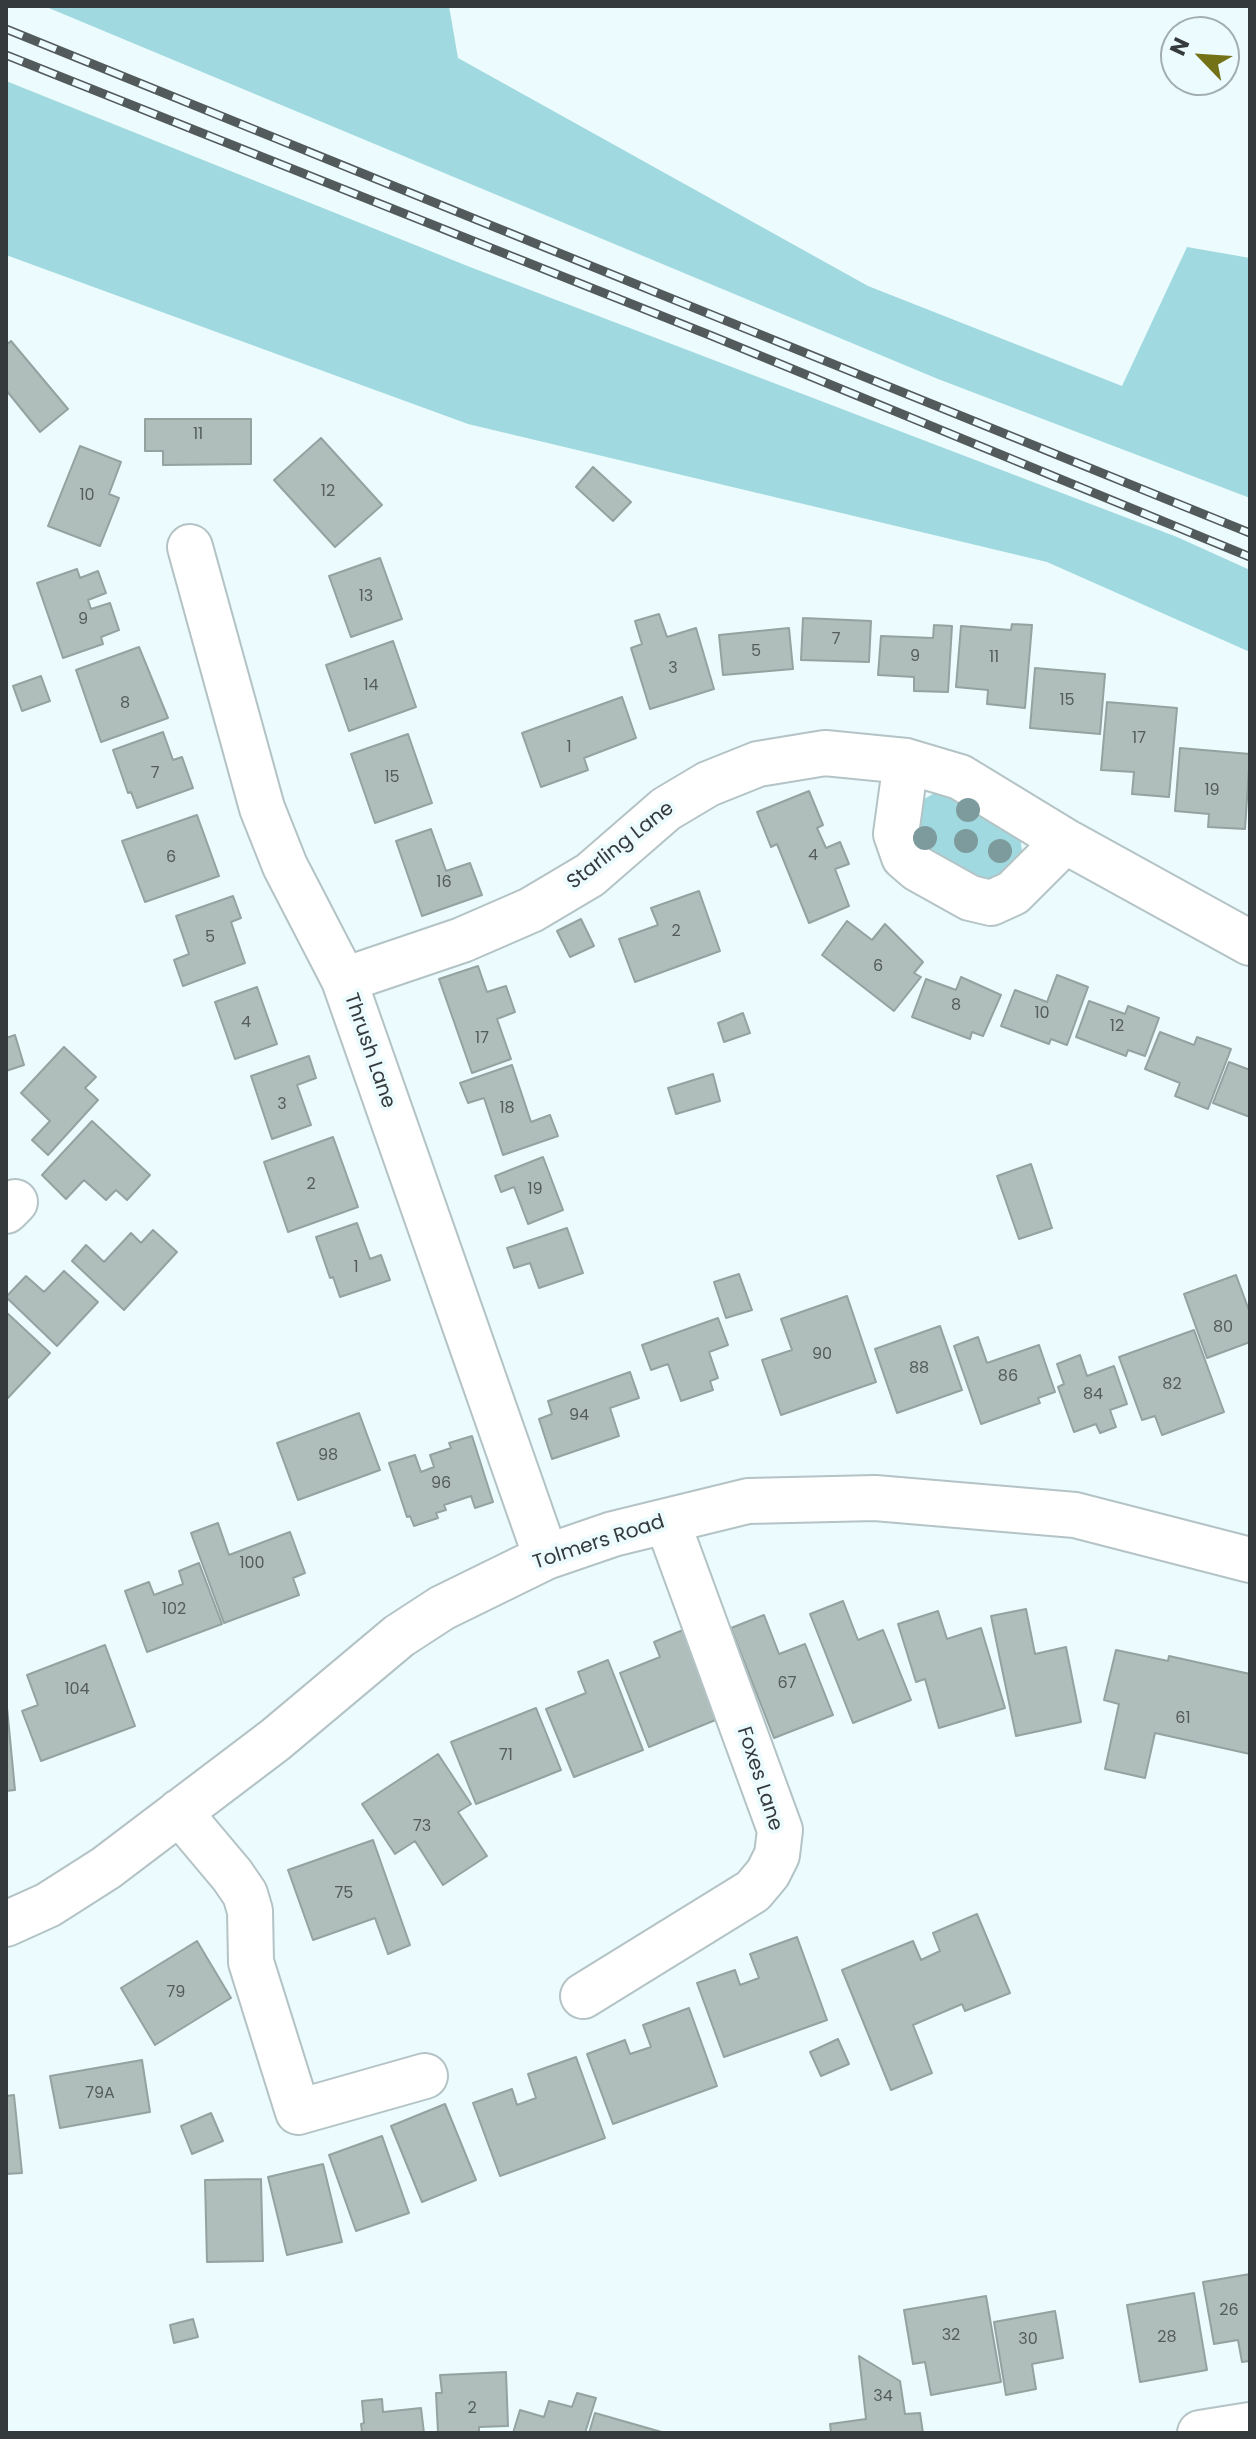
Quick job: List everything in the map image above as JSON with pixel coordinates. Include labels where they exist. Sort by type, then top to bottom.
[{"type":"street","name":"Thrush Lane","points":[[190,547],[262,808],[285,866],[344,980],[546,1557]]},
{"type":"street","name":"Starling Lane","points":[[344,980],[462,940],[531,910],[590,875],[666,809],[708,784],[758,764],[825,753],[906,761],[960,777],[1065,841],[1250,943]]},
{"type":"street","points":[[906,761],[896,834],[904,857],[918,869],[970,898],[991,903],[1013,893],[1065,841]]},
{"type":"street","name":"Tolmers Road","points":[[6,1924],[48,1905],[106,1868],[275,1740],[399,1636],[442,1608],[546,1557],[613,1534],[748,1501],[875,1498],[1075,1515],[1250,1560]]},
{"type":"street","name":"Foxes Lane","points":[[583,1996],[753,1891],[768,1873],[777,1855],[780,1830],[667,1521]]},
{"type":"street","points":[[179,1812],[245,1894],[250,1911],[251,1962],[298,2112],[425,2076]]},
{"type":"street","points":[[1200,2433],[1250,2425]]},
{"type":"shaded area","points":[[44,6],[449,6],[458,58],[868,286],[1122,386],[1187,247],[1250,258],[1250,498],[938,379]]},
{"type":"shaded area","points":[[6,81],[470,267],[1177,537],[1250,570],[1250,652],[1047,562],[468,424],[6,255]]},
{"type":"shaded area","points":[[940,790],[1020,836],[1022,851],[1018,864],[993,888],[921,853],[915,811],[924,799]]},
{"type":"building","points":[[11,341],[68,409],[40,432],[6,390],[6,345]]},
{"type":"building","points":[[145,419],[251,419],[251,464],[163,465],[163,451],[145,451]]},
{"type":"building","points":[[321,438],[382,505],[335,547],[274,480]]},
{"type":"building","points":[[80,446],[121,462],[109,494],[119,498],[100,546],[48,526]]},
{"type":"building","points":[[593,467],[631,502],[613,521],[576,487]]},
{"type":"building","points":[[380,558],[402,619],[351,637],[329,576]]},
{"type":"building","points":[[77,569],[80,578],[98,571],[106,593],[88,600],[91,609],[110,603],[119,630],[101,637],[103,644],[63,658],[37,583]]},
{"type":"building","points":[[659,614],[667,637],[696,628],[714,689],[650,709],[631,648],[642,644],[635,621]]},
{"type":"building","points":[[803,618],[871,621],[869,662],[801,660]]},
{"type":"building","points":[[1012,624],[1032,625],[1025,708],[987,704],[988,690],[956,687],[961,626],[1011,630]]},
{"type":"building","points":[[934,625],[952,626],[948,692],[914,691],[914,677],[878,675],[881,636],[933,638]]},
{"type":"building","points":[[789,628],[793,669],[723,675],[719,635]]},
{"type":"building","points":[[393,641],[416,707],[349,731],[326,665]]},
{"type":"building","points":[[139,647],[168,718],[101,742],[76,670]]},
{"type":"building","points":[[1035,668],[1105,674],[1100,734],[1030,728]]},
{"type":"building","points":[[41,676],[50,701],[22,711],[13,686]]},
{"type":"building","points":[[622,697],[636,738],[584,758],[588,770],[541,787],[522,733]]},
{"type":"building","points":[[1107,702],[1177,708],[1169,797],[1132,794],[1134,772],[1101,770]]},
{"type":"building","points":[[163,732],[173,760],[182,757],[193,788],[137,808],[131,792],[128,793],[113,750]]},
{"type":"building","points":[[408,734],[432,803],[375,823],[351,754]]},
{"type":"building","points":[[1180,748],[1250,754],[1245,829],[1208,827],[1209,814],[1175,811]]},
{"type":"building","points":[[809,791],[823,825],[817,828],[826,848],[840,842],[849,864],[835,869],[849,906],[809,923],[777,844],[771,847],[757,812]]},
{"type":"building","points":[[197,815],[219,876],[145,902],[122,841]]},
{"type":"building","points":[[431,829],[446,871],[470,863],[482,895],[422,916],[396,841]]},
{"type":"building","points":[[699,891],[720,951],[635,982],[619,939],[658,925],[651,908]]},
{"type":"building","points":[[233,896],[241,918],[231,922],[245,963],[183,986],[174,960],[189,954],[176,916]]},
{"type":"building","points":[[581,919],[594,946],[570,957],[557,931]]},
{"type":"building","points":[[847,921],[872,940],[885,924],[923,962],[914,973],[921,977],[894,1011],[822,955]]},
{"type":"building","points":[[478,966],[487,992],[506,986],[515,1012],[497,1019],[511,1059],[472,1073],[439,979]]},
{"type":"building","points":[[1057,975],[1088,987],[1067,1045],[1051,1039],[1049,1044],[1001,1026],[1015,990],[1047,1002]]},
{"type":"building","points":[[961,977],[1001,995],[983,1036],[972,1032],[970,1039],[912,1017],[926,979],[956,990]]},
{"type":"building","points":[[257,987],[277,1044],[235,1059],[215,1002]]},
{"type":"building","points":[[1089,1001],[1125,1014],[1128,1006],[1159,1018],[1145,1056],[1128,1050],[1126,1056],[1076,1037]]},
{"type":"building","points":[[743,1013],[750,1033],[724,1042],[718,1023]]},
{"type":"building","points":[[1160,1032],[1194,1045],[1197,1037],[1231,1049],[1208,1109],[1175,1096],[1180,1083],[1145,1069]]},
{"type":"building","points":[[15,1035],[24,1065],[6,1071],[6,1038]]},
{"type":"building","points":[[64,1047],[96,1077],[85,1088],[98,1100],[48,1155],[32,1140],[50,1121],[21,1093]]},
{"type":"building","points":[[309,1056],[316,1078],[297,1085],[311,1125],[272,1139],[251,1076]]},
{"type":"building","points":[[1229,1062],[1250,1070],[1250,1117],[1213,1103]]},
{"type":"building","points":[[512,1065],[531,1122],[550,1115],[558,1136],[503,1155],[484,1098],[468,1103],[460,1083]]},
{"type":"building","points":[[713,1074],[720,1101],[676,1114],[668,1088]]},
{"type":"building","points":[[92,1121],[150,1175],[127,1200],[116,1190],[106,1200],[84,1180],[66,1199],[42,1175]]},
{"type":"building","points":[[333,1137],[358,1207],[288,1232],[264,1162]]},
{"type":"building","points":[[543,1157],[563,1210],[528,1224],[514,1187],[501,1192],[495,1176]]},
{"type":"building","points":[[1031,1164],[1052,1228],[1019,1239],[997,1176]]},
{"type":"building","points":[[357,1223],[370,1259],[381,1255],[390,1280],[340,1297],[316,1237]]},
{"type":"building","points":[[567,1228],[583,1273],[539,1288],[530,1263],[514,1268],[507,1248]]},
{"type":"building","points":[[153,1230],[177,1252],[124,1310],[72,1261],[86,1245],[104,1262],[131,1233],[141,1243]]},
{"type":"building","points":[[64,1271],[98,1302],[57,1346],[6,1297],[26,1276],[44,1292]]},
{"type":"building","points":[[739,1274],[752,1310],[726,1318],[714,1282]]},
{"type":"building","points":[[1236,1275],[1250,1313],[1250,1342],[1207,1358],[1184,1294]]},
{"type":"building","points":[[847,1296],[876,1382],[781,1415],[762,1360],[792,1350],[781,1319]]},
{"type":"building","points":[[6,1312],[50,1353],[6,1400]]},
{"type":"building","points":[[718,1318],[728,1345],[709,1352],[718,1378],[710,1381],[713,1390],[681,1401],[668,1364],[651,1370],[642,1345]]},
{"type":"building","points":[[940,1326],[962,1390],[897,1413],[875,1349]]},
{"type":"building","points":[[1194,1330],[1224,1412],[1162,1435],[1155,1416],[1142,1420],[1119,1357]]},
{"type":"building","points":[[978,1337],[987,1363],[1039,1345],[1055,1392],[1038,1398],[1040,1403],[981,1424],[954,1346]]},
{"type":"building","points":[[1080,1355],[1087,1376],[1114,1366],[1127,1404],[1110,1410],[1116,1427],[1100,1433],[1096,1424],[1074,1432],[1058,1387],[1064,1384],[1057,1364]]},
{"type":"building","points":[[630,1372],[639,1398],[610,1408],[619,1436],[552,1459],[539,1419],[552,1414],[548,1401]]},
{"type":"building","points":[[359,1413],[380,1470],[298,1500],[277,1443]]},
{"type":"building","points":[[472,1436],[493,1502],[475,1508],[471,1496],[444,1505],[446,1510],[436,1513],[438,1518],[414,1526],[410,1516],[407,1517],[389,1463],[415,1455],[421,1472],[434,1467],[430,1455],[451,1448],[449,1443]]},
{"type":"building","points":[[218,1523],[229,1555],[290,1532],[305,1573],[293,1578],[299,1595],[224,1623],[191,1533]]},
{"type":"building","points":[[199,1563],[222,1624],[147,1652],[125,1591],[149,1582],[154,1595],[183,1584],[179,1571]]},
{"type":"building","points":[[843,1601],[858,1640],[883,1630],[911,1700],[853,1723],[810,1614]]},
{"type":"building","points":[[1026,1609],[1035,1654],[1066,1647],[1081,1722],[1016,1736],[991,1616]]},
{"type":"building","points":[[938,1611],[947,1639],[981,1628],[1005,1708],[939,1728],[925,1679],[916,1682],[898,1624]]},
{"type":"building","points":[[764,1615],[779,1654],[805,1644],[833,1715],[774,1738],[731,1628]]},
{"type":"building","points":[[683,1630],[718,1719],[649,1747],[620,1673],[660,1657],[654,1642]]},
{"type":"building","points":[[105,1645],[135,1726],[41,1761],[22,1711],[38,1705],[27,1675]]},
{"type":"building","points":[[1116,1650],[1168,1661],[1169,1656],[1250,1674],[1250,1754],[1155,1733],[1145,1778],[1105,1769],[1119,1704],[1104,1700]]},
{"type":"building","points":[[608,1660],[643,1750],[574,1777],[546,1709],[586,1693],[578,1672]]},
{"type":"building","points":[[6,1697],[15,1790],[6,1791]]},
{"type":"building","points":[[536,1708],[561,1770],[476,1804],[451,1742]]},
{"type":"building","points":[[438,1754],[471,1804],[458,1812],[487,1856],[443,1885],[415,1841],[395,1854],[362,1804]]},
{"type":"building","points":[[373,1840],[410,1945],[388,1954],[375,1918],[313,1940],[288,1870]]},
{"type":"building","points":[[977,1914],[1010,1993],[965,2011],[962,2004],[913,2025],[932,2073],[891,2090],[842,1970],[913,1941],[921,1960],[940,1951],[933,1933]]},
{"type":"building","points":[[797,1937],[827,2020],[724,2057],[697,1983],[735,1970],[740,1985],[759,1978],[750,1954]]},
{"type":"building","points":[[197,1941],[231,1998],[155,2045],[121,1988]]},
{"type":"building","points":[[689,2008],[717,2086],[613,2124],[587,2054],[625,2040],[630,2054],[651,2047],[643,2025]]},
{"type":"building","points":[[838,2039],[849,2064],[821,2076],[810,2052]]},
{"type":"building","points":[[576,2057],[605,2138],[500,2176],[473,2103],[512,2089],[517,2105],[536,2098],[528,2074]]},
{"type":"building","points":[[142,2060],[150,2112],[60,2128],[50,2076]]},
{"type":"building","points":[[14,2095],[22,2173],[6,2174],[6,2096]]},
{"type":"building","points":[[445,2104],[476,2180],[422,2202],[391,2126]]},
{"type":"building","points":[[211,2113],[223,2141],[192,2154],[181,2126]]},
{"type":"building","points":[[382,2136],[409,2213],[356,2231],[329,2155]]},
{"type":"building","points":[[323,2164],[342,2242],[287,2255],[268,2177]]},
{"type":"building","points":[[261,2179],[263,2261],[207,2262],[205,2180]]},
{"type":"building","points":[[1250,2274],[1250,2361],[1242,2362],[1238,2340],[1214,2344],[1203,2282]]},
{"type":"building","points":[[1194,2293],[1207,2370],[1140,2382],[1127,2305]]},
{"type":"building","points":[[986,2296],[1001,2382],[931,2395],[925,2362],[913,2364],[904,2310]]},
{"type":"building","points":[[1055,2311],[1063,2358],[1032,2364],[1036,2389],[1006,2395],[994,2322]]},
{"type":"building","points":[[193,2319],[198,2337],[174,2343],[170,2325]]},
{"type":"building","points":[[859,2356],[900,2381],[905,2414],[920,2413],[923,2433],[831,2433],[830,2424],[866,2419]]},
{"type":"building","points":[[506,2372],[508,2426],[479,2427],[479,2433],[438,2433],[436,2393],[442,2393],[440,2375]]},
{"type":"building","points":[[577,2393],[596,2398],[585,2433],[513,2433],[520,2410],[544,2417],[549,2401],[572,2407]]},
{"type":"building","points":[[382,2399],[383,2412],[421,2408],[424,2433],[362,2433],[362,2401]]},
{"type":"building","points":[[595,2413],[665,2433],[589,2433]]},
{"type":"railway","points":[[6,29],[1250,533]]},
{"type":"railway","points":[[6,55],[712,336],[1250,557]]}]
